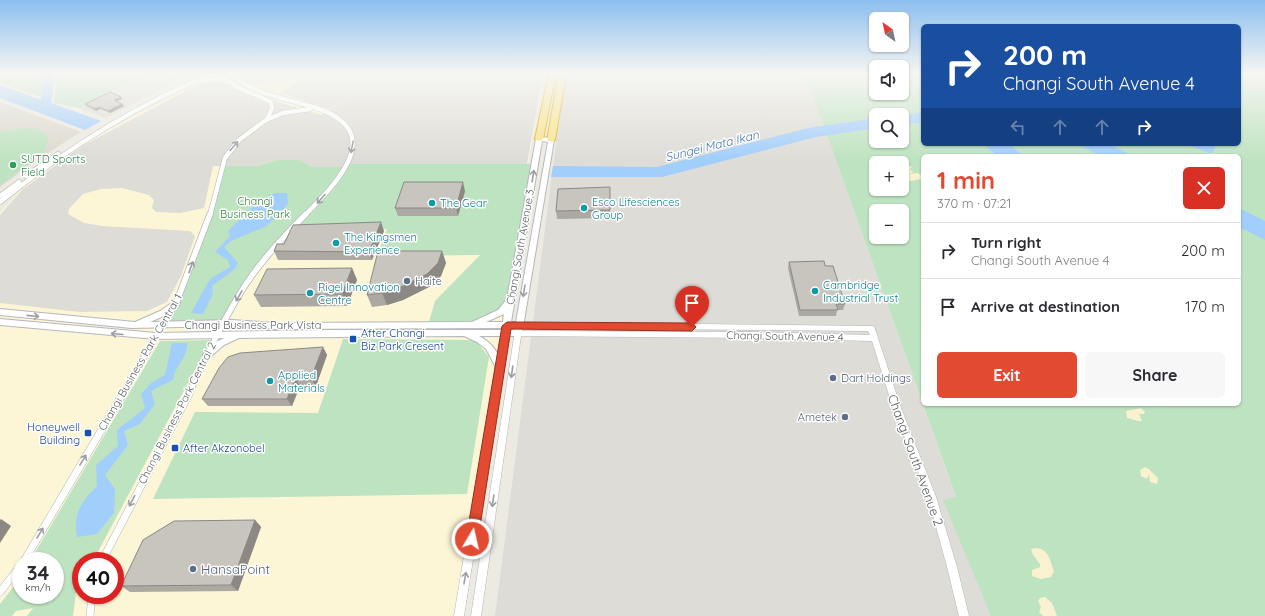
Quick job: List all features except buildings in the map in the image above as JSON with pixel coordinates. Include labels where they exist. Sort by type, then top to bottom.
[{"type":"highway","points":[[539,139],[547,102]]},
{"type":"highway","points":[[551,140],[558,102]]},
{"type":"main road","points":[[539,139],[551,140]]},
{"type":"main road","name":"Changi South Avenue 3","points":[[506,329],[539,139]]},
{"type":"main road","name":"Changi South Avenue 3","points":[[518,329],[551,140]]},
{"type":"main road","points":[[469,325],[501,312],[508,306],[512,298]]},
{"type":"main road","points":[[132,325],[163,313],[176,303]]},
{"type":"main road","name":"Changi Business Park Vista","points":[[0,312],[132,325],[162,326],[223,323],[276,326],[469,325],[506,329]]},
{"type":"main road","name":"Changi Business Park Vista","points":[[0,322],[156,336],[464,333],[506,329]]},
{"type":"main road","name":"Changi South Avenue 4","points":[[506,329],[518,329]]},
{"type":"main road","points":[[464,333],[486,344],[493,350],[500,368]]},
{"type":"main road","points":[[207,355],[228,340],[245,334]]},
{"type":"street","points":[[0,196],[44,163],[91,133],[145,102]]},
{"type":"street","points":[[0,202],[50,164],[86,140],[155,102]]},
{"type":"street","points":[[266,120],[272,104],[270,102]]},
{"type":"street","name":"Changi Business Park Central 2","points":[[107,552],[223,323],[246,284],[278,242],[322,198],[337,180],[349,156],[353,141],[351,129],[344,121],[333,114],[293,102]]},
{"type":"street","name":"Changi Business Park Central 1","points":[[29,552],[176,303],[203,233],[225,158],[239,140],[266,120],[295,110],[316,109]]},
{"type":"street","name":"Changi South Avenue 4","points":[[518,329],[871,328]]},
{"type":"street","name":"Changi South Avenue 2","points":[[871,328],[897,408],[932,497],[964,616]]},
{"type":"street","name":"Changi South Avenue 3","points":[[459,616],[506,329]]},
{"type":"street","name":"Changi South Avenue 4","points":[[518,329],[874,338]]},
{"type":"street","name":"Changi South Avenue 3","points":[[476,616],[518,329]]},
{"type":"street","points":[[0,592],[12,577]]},
{"type":"street","points":[[90,616],[91,604]]},
{"type":"shaded area","points":[[0,102],[81,132],[35,161],[0,187]]},
{"type":"shaded area","points":[[94,102],[137,102],[106,118],[80,109]]},
{"type":"shaded area","name":"Changi Business Park","points":[[160,102],[538,102],[454,616],[0,616],[0,213],[26,184],[95,137]]},
{"type":"shaded area","points":[[165,102],[277,102],[321,115],[341,102],[538,102],[527,164],[346,164],[344,167],[312,167],[298,160],[278,160],[257,166],[213,166],[204,208],[180,213],[156,212],[152,208],[154,200],[149,195],[122,188],[101,189],[83,194],[69,209],[68,214],[84,223],[102,226],[190,231],[195,236],[181,276],[167,302],[147,311],[80,312],[0,303],[0,215],[23,189],[84,145]]},
{"type":"shaded area","points":[[307,102],[341,102],[329,109]]},
{"type":"shaded area","points":[[561,102],[815,102],[921,399],[921,406],[923,406],[998,616],[495,616]]},
{"type":"green space","points":[[54,102],[92,102],[80,108],[54,103]]},
{"type":"green space","points":[[815,102],[921,102],[921,146],[1241,146],[1241,102],[1265,102],[1265,616],[991,616],[943,500],[956,497],[924,406],[1241,406],[1241,154],[921,154],[921,399]]},
{"type":"green space","name":"SUTD Sports Field","points":[[22,128],[41,130],[49,138],[43,152],[0,185],[0,132]]},
{"type":"green space","points":[[278,160],[299,160],[312,167],[344,167],[346,164],[535,164],[508,306],[469,325],[428,325],[435,301],[480,255],[377,256],[387,229],[288,232],[257,269],[223,323],[163,325],[189,273],[224,166],[257,166]]},
{"type":"green space","points":[[343,339],[475,340],[489,357],[467,494],[153,499],[195,412],[318,413]]},
{"type":"green space","points":[[211,340],[98,552],[72,552],[72,604],[75,604],[73,616],[27,616],[33,608],[16,611],[12,616],[0,616],[0,604],[12,589],[12,604],[64,604],[64,552],[35,552],[160,341]]},
{"type":"sand","points":[[909,166],[912,167],[910,169],[913,172],[910,174],[918,173],[921,175],[921,179],[909,180]]},
{"type":"sand","points":[[1141,408],[1145,412],[1144,414],[1139,414],[1142,421],[1127,418],[1126,411]]},
{"type":"sand","points":[[1145,467],[1158,478],[1157,484],[1150,482],[1149,474],[1147,479],[1141,476],[1140,470]]},
{"type":"sand","points":[[1036,548],[1044,551],[1048,556],[1054,571],[1051,577],[1041,579],[1032,576],[1032,570],[1040,567],[1040,564],[1033,555],[1031,549]]},
{"type":"sand","points":[[1045,597],[1052,603],[1057,616],[1043,616],[1039,612],[1041,607],[1038,601],[1040,598]]},
{"type":"water","points":[[10,102],[51,102],[51,103],[101,121],[85,130]]},
{"type":"water","points":[[921,112],[921,122],[909,124],[909,114]]},
{"type":"water","points":[[869,119],[869,129],[816,137],[662,177],[551,177],[553,166],[657,167],[808,128]]},
{"type":"water","points":[[985,146],[1011,146],[1021,154],[995,154]]},
{"type":"water","points":[[1081,146],[1113,146],[1129,154],[1097,154]]},
{"type":"water","points":[[1190,146],[1214,146],[1215,148],[1213,152],[1209,153]]},
{"type":"water","points":[[274,193],[287,193],[288,204],[267,226],[231,241],[224,247],[238,263],[235,269],[212,286],[213,294],[203,314],[191,313],[210,279],[230,267],[228,260],[215,252],[230,236],[228,231],[257,202],[261,204]]},
{"type":"water","points":[[1241,209],[1265,221],[1265,240],[1241,228]]},
{"type":"water","points":[[172,343],[187,343],[186,353],[173,380],[151,391],[155,404],[140,424],[124,431],[128,445],[105,475],[115,489],[114,513],[97,534],[77,537],[77,515],[87,497],[97,486],[96,465],[118,446],[117,430],[145,408],[141,394],[151,383],[165,375]]},
{"type":"place","name":"SUTD Sports Field","points":[[13,165]]},
{"type":"place","name":"The Gear","points":[[432,203]]},
{"type":"place","name":"Esco Lifesciences Group","points":[[584,208]]},
{"type":"place","name":"The Kingsmen Experience","points":[[336,243]]},
{"type":"place","name":"Haite","points":[[407,281]]},
{"type":"place","name":"Cambridge Industrial Trust","points":[[815,291]]},
{"type":"place","name":"Rigel Innovation Centre","points":[[310,293]]},
{"type":"place","name":"After Changi Biz Park Cresent","points":[[353,339]]},
{"type":"place","name":"Dart Holdings","points":[[833,378]]},
{"type":"place","name":"Applied Materials","points":[[270,381]]},
{"type":"place","name":"Ametek","points":[[845,417]]},
{"type":"place","name":"Honeywell Building","points":[[88,433]]},
{"type":"place","name":"After Akzonobel","points":[[175,448]]},
{"type":"place","name":"HansaPoint","points":[[193,569]]},
{"type":"route","points":[[472,539],[507,326],[692,327]]},
{"type":"water label","name":"Sungei Mata Ikan","points":[[712,146]]}]
